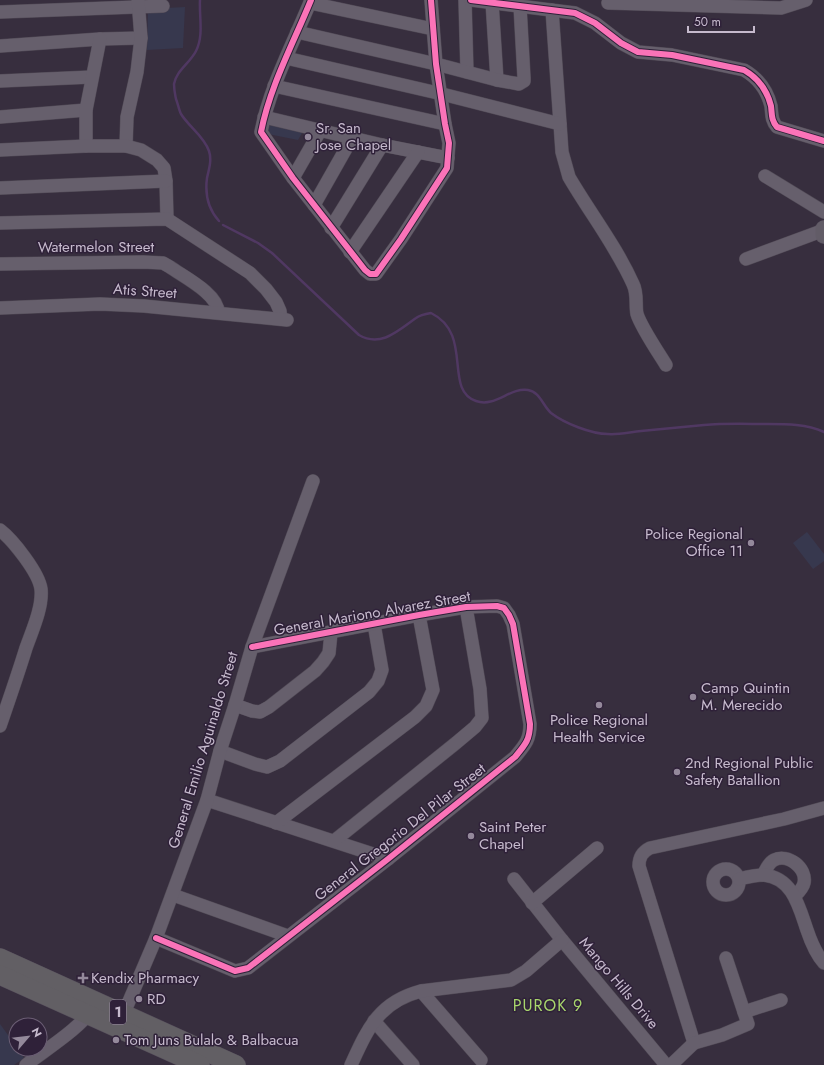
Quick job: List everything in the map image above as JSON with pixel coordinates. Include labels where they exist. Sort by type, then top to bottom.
[{"type":"highway","name":"1","points":[[0,958],[200,1065]]},
{"type":"highway","name":"1","points":[[0,975],[92,1008]]},
{"type":"highway","name":"1","points":[[120,1021],[236,1065]]},
{"type":"main road","points":[[824,230],[824,235]]},
{"type":"street","points":[[430,0],[433,29],[436,64],[442,94],[445,124],[450,143],[447,168],[401,239],[376,274],[370,274],[364,270],[331,228],[293,178],[261,132],[264,117],[274,86],[311,1],[433,29]]},
{"type":"street","points":[[465,0],[467,72]]},
{"type":"street","points":[[471,0],[575,13],[595,23],[621,43],[638,52],[672,55],[744,70],[762,85],[771,106],[773,122],[777,127],[824,141]]},
{"type":"street","points":[[608,2],[781,8],[806,0]]},
{"type":"street","points":[[492,2],[497,80]]},
{"type":"street","points":[[126,146],[127,117],[137,72],[141,38],[138,3]]},
{"type":"street","points":[[3,8],[40,5],[138,3],[163,6]]},
{"type":"street","points":[[297,32],[519,84],[524,81],[520,6]]},
{"type":"street","points":[[552,10],[562,152],[569,177],[612,242],[637,294],[637,315],[666,365]]},
{"type":"street","points":[[0,46],[100,39],[141,38]]},
{"type":"street","points":[[86,146],[86,110],[100,39]]},
{"type":"street","points":[[286,58],[442,94],[560,124]]},
{"type":"street","points":[[0,81],[92,77]]},
{"type":"street","points":[[274,86],[445,124]]},
{"type":"street","points":[[0,117],[86,110]]},
{"type":"street","points":[[264,117],[382,145],[448,158]]},
{"type":"street","points":[[293,178],[320,131]]},
{"type":"street","points":[[314,204],[352,138]]},
{"type":"street","points":[[331,228],[382,145]]},
{"type":"street","points":[[0,150],[86,146],[126,146],[141,150],[157,160],[164,168],[166,181],[167,219],[0,223]]},
{"type":"street","points":[[350,252],[418,152]]},
{"type":"street","points":[[765,176],[824,212]]},
{"type":"street","points":[[0,188],[166,181]]},
{"type":"street","name":"Atis Street","points":[[0,308],[100,304],[218,312],[284,319],[276,302],[266,289],[250,274],[167,219]]},
{"type":"street","points":[[746,259],[824,230]]},
{"type":"street","name":"Watermelon Street","points":[[0,264],[143,262],[162,264],[170,267],[210,295],[217,304],[218,312]]},
{"type":"street","name":"General Emilio Aguinaldo Street","points":[[120,1021],[173,895],[207,800],[220,750],[252,647],[313,481]]},
{"type":"street","points":[[0,530],[8,536],[30,566],[41,588],[41,598],[37,617],[0,726]]},
{"type":"street","name":"General Mariono Alvarez Street","points":[[252,647],[419,615],[466,608],[497,606]]},
{"type":"street","name":"General Gregorio Del Pilar Street","points":[[156,938],[235,971],[248,968],[388,859],[515,757],[528,742],[530,724],[513,624],[504,608],[497,606]]},
{"type":"street","points":[[334,841],[456,743],[475,727],[482,718],[480,689],[466,608]]},
{"type":"street","points":[[276,823],[415,717],[426,706],[433,690],[419,615]]},
{"type":"street","points":[[220,750],[255,764],[267,767],[280,761],[369,692],[378,681],[382,670],[374,624]]},
{"type":"street","points":[[235,705],[260,712],[269,707],[315,671],[323,662],[329,653],[331,633]]},
{"type":"street","points":[[207,800],[388,859]]},
{"type":"street","points":[[694,1043],[639,866],[641,855],[650,848],[784,819],[824,808]]},
{"type":"street","points":[[532,903],[597,848]]},
{"type":"street","points":[[764,875],[770,863],[775,859],[782,858],[793,862],[802,870],[804,882],[800,891],[795,896]]},
{"type":"street","points":[[739,879],[764,875],[770,876],[788,886],[795,896],[813,945],[824,963]]},
{"type":"street","points":[[514,880],[562,940]]},
{"type":"street","points":[[173,895],[288,936]]},
{"type":"street","name":"Mango Hills Drive","points":[[351,1065],[366,1034],[374,1022],[385,1009],[397,1000],[421,991],[511,980],[526,971],[562,940],[666,1065]]},
{"type":"street","points":[[671,1065],[694,1043],[722,1035],[748,1024],[726,958]]},
{"type":"street","points":[[421,991],[481,1060]]},
{"type":"street","points":[[744,1012],[781,1000]]},
{"type":"street","points":[[26,1065],[77,1026],[92,1008]]},
{"type":"street","points":[[374,1022],[413,1065]]},
{"type":"shaded area","points":[[185,7],[183,48],[147,50],[148,9]]},
{"type":"shaded area","points":[[265,119],[305,128],[298,140],[263,133]]},
{"type":"shaded area","points":[[807,532],[824,554],[824,561],[813,569],[793,543]]},
{"type":"shaded area","points":[[0,1024],[8,1035],[8,1057],[24,1058],[14,1065],[0,1065]]},
{"type":"waterway","points":[[200,0],[200,39],[196,51],[177,75],[174,88],[181,114],[204,141],[209,151],[210,161],[206,189],[208,201],[212,211],[219,221]]},
{"type":"waterway","points":[[223,225],[258,243],[272,253],[359,335],[375,340],[389,336],[418,317],[431,313],[444,322],[452,334],[461,386],[466,395],[476,401],[490,402],[515,391],[532,391],[536,393],[548,410],[556,417],[570,424],[601,434],[616,434],[720,424],[796,425],[811,427],[824,432]]},
{"type":"cycle path","points":[[311,0],[276,82],[261,132],[293,178],[365,270],[370,274],[376,274],[401,239],[447,168],[449,143],[436,64],[431,0]]},
{"type":"cycle path","points":[[471,0],[575,13],[595,23],[621,43],[638,52],[672,55],[744,70],[758,81],[767,95],[771,106],[773,119],[777,127],[824,141]]},
{"type":"cycle path","points":[[156,938],[235,971],[248,968],[388,859],[515,757],[524,746],[528,738],[530,724],[513,624],[504,608],[497,606],[466,607],[252,647]]},
{"type":"place","name":"Sr. San Jose Chapel","points":[[308,137]]},
{"type":"place","name":"Police Regional Office 11","points":[[751,543]]},
{"type":"place","name":"Camp Quintin M. Merecido","points":[[693,697]]},
{"type":"place","name":"Police Regional Health Service","points":[[599,705]]},
{"type":"place","name":"2nd Regional Public Safety Batallion","points":[[677,772]]},
{"type":"place","name":"Saint Peter Chapel","points":[[471,836]]},
{"type":"place","name":"Kendix Pharmacy","points":[[83,978]]},
{"type":"place","name":"RD","points":[[139,999]]},
{"type":"place","name":"Tom Juns Bulalo & Balbacua","points":[[116,1040]]},
{"type":"district","name":"PUROK 9","points":[[548,1005]]}]
